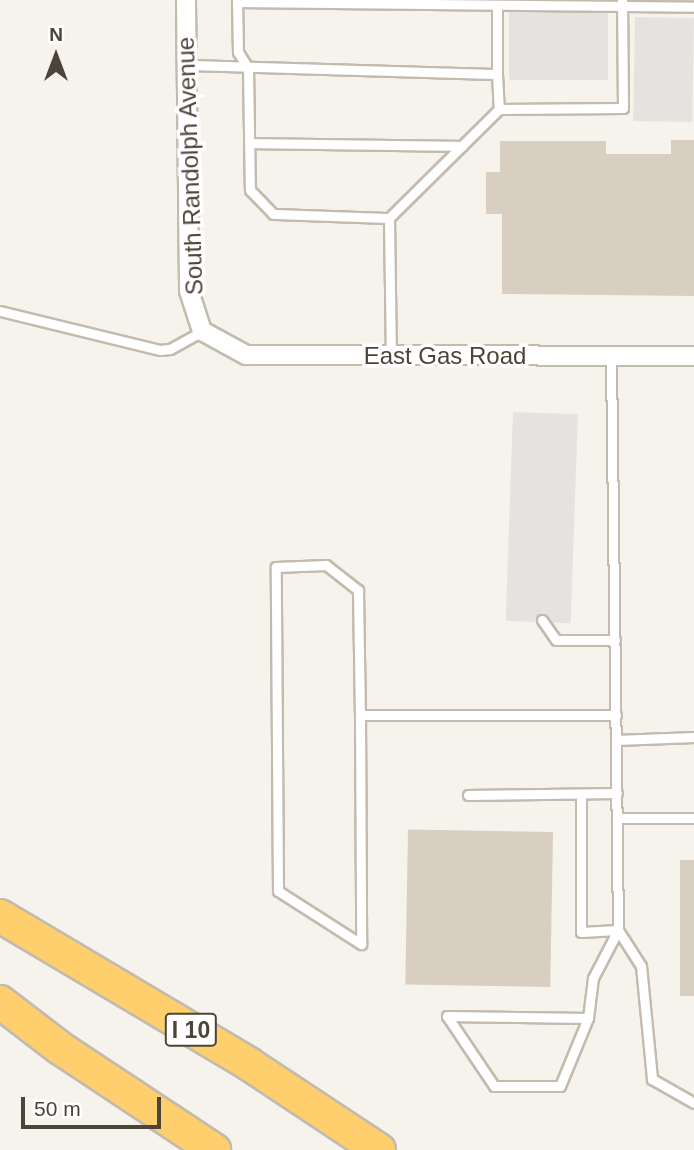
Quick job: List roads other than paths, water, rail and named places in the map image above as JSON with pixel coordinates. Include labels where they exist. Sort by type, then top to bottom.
[{"type":"highway","name":"I 10","points":[[0,916],[248,1064],[379,1150]]},
{"type":"highway","points":[[0,1002],[60,1048],[214,1150]]},
{"type":"street","name":"South Randolph Avenue","points":[[186,0],[190,291],[202,331]]},
{"type":"street","name":"East Gas Road","points":[[202,331],[246,355],[694,356]]},
{"type":"lane","points":[[389,218],[273,214],[250,190],[248,68],[238,52],[237,1],[694,7]]},
{"type":"lane","points":[[391,355],[389,218],[499,109],[623,108],[622,4]]},
{"type":"lane","points":[[497,6],[499,109]]},
{"type":"lane","points":[[187,65],[497,74]]},
{"type":"lane","points":[[249,143],[462,145]]},
{"type":"lane","points":[[0,311],[160,351],[170,349],[202,331]]},
{"type":"lane","points":[[588,1018],[447,1016],[494,1086],[561,1086],[588,1018],[593,978],[618,930],[611,356]]},
{"type":"lane","points":[[326,565],[358,590],[360,715],[361,944],[278,891],[276,567],[326,565]]},
{"type":"lane","points":[[542,620],[556,640],[615,640]]},
{"type":"lane","points":[[360,715],[616,715]]},
{"type":"lane","points":[[616,740],[694,737]]},
{"type":"lane","points":[[468,795],[617,793]]},
{"type":"lane","points":[[581,794],[581,932],[618,930]]},
{"type":"lane","points":[[617,818],[694,818]]},
{"type":"lane","points":[[618,930],[641,966],[652,1079],[694,1103]]}]
